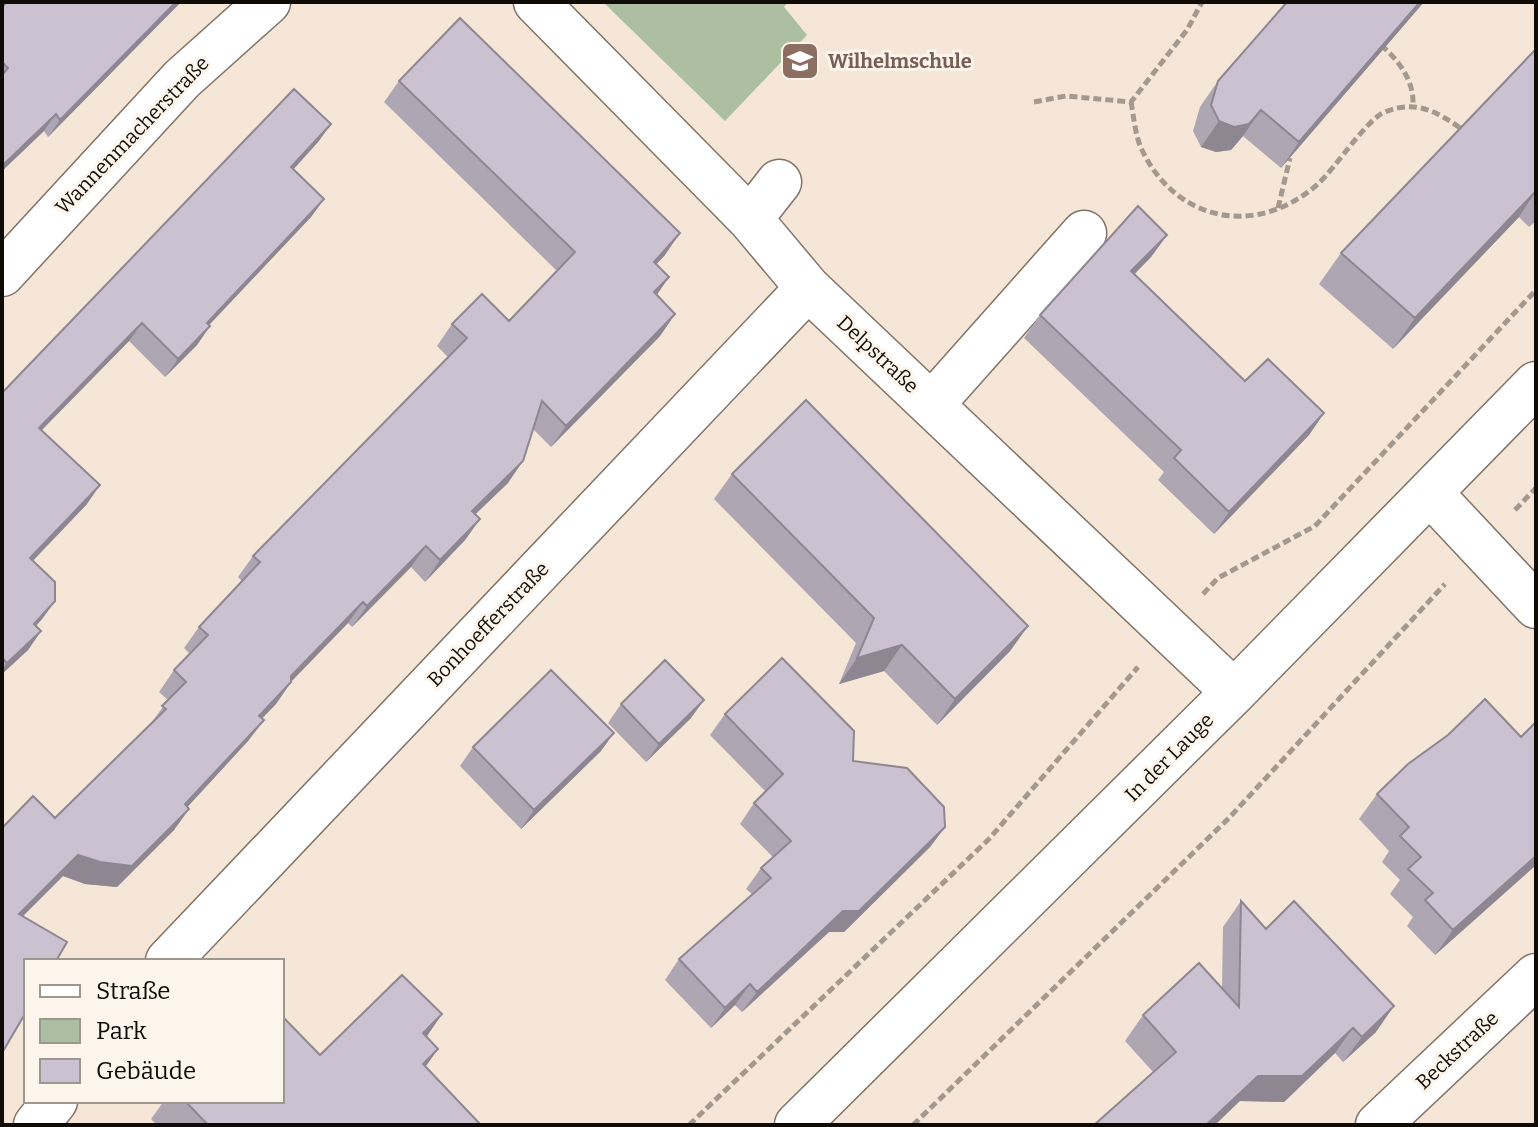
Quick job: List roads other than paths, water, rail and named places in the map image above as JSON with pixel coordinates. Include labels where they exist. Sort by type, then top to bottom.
[{"type":"street","name":"Wannenmacherstraße","points":[[2,274],[182,79],[268,2]]},
{"type":"street","name":"Delpstraße","points":[[536,2],[750,219],[808,288],[1234,692]]},
{"type":"street","points":[[750,219],[779,182]]},
{"type":"street","points":[[932,404],[1084,233]]},
{"type":"street","name":"Bonhoefferstraße","points":[[170,959],[808,288]]},
{"type":"street","name":"In der Lauge","points":[[797,1125],[1234,692],[1536,384]]},
{"type":"street","points":[[1431,494],[1536,606]]},
{"type":"street","name":"Beckstraße","points":[[1378,1125],[1536,976]]},
{"type":"street","points":[[36,1125],[53,1103]]},
{"type":"place","name":"Wilhelmschule","points":[[800,61]]}]
